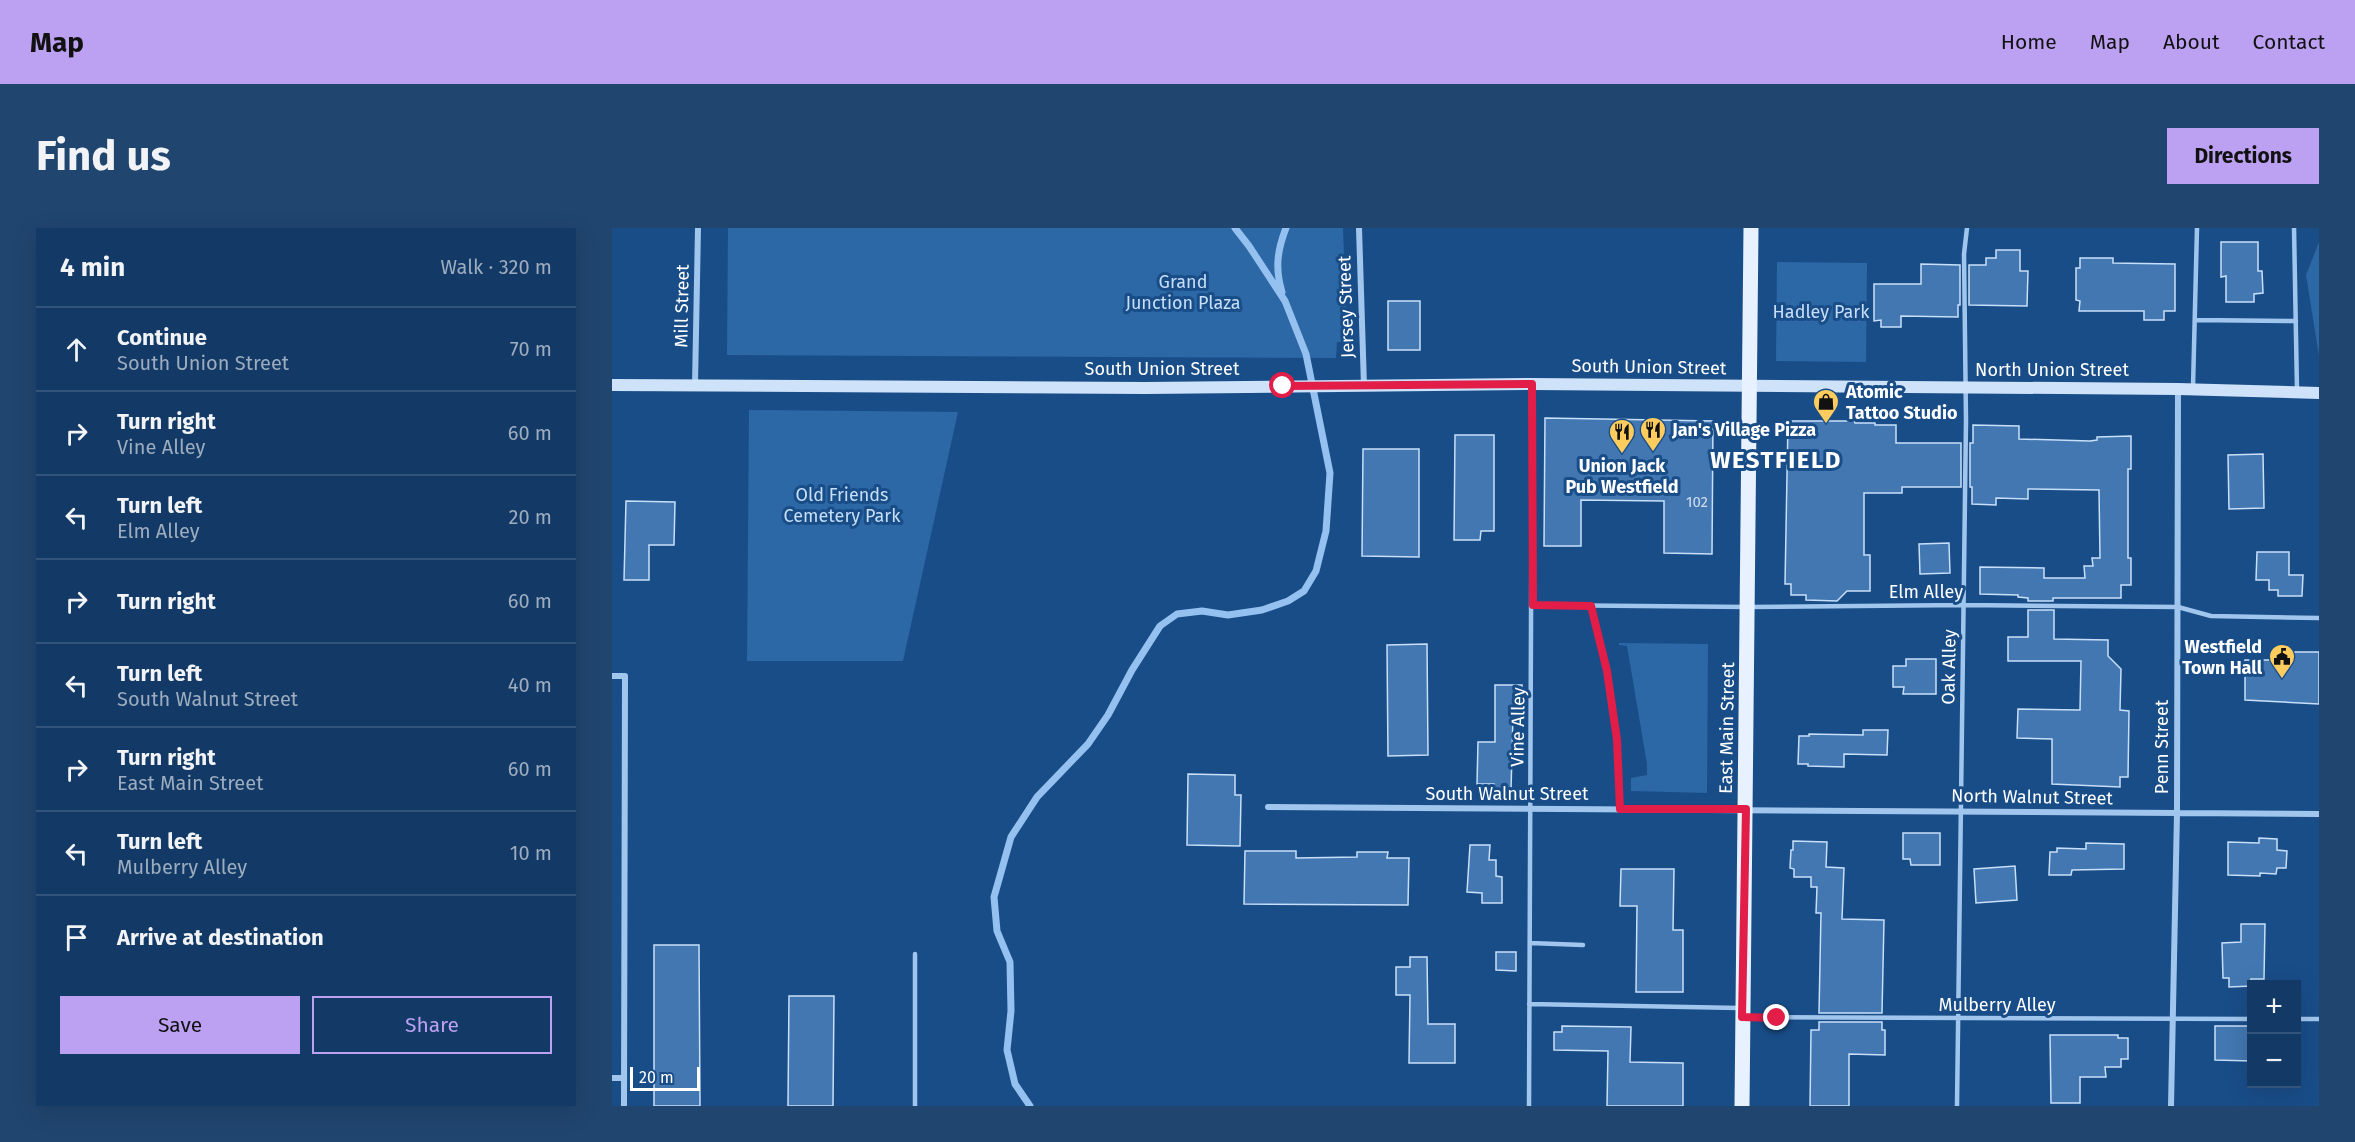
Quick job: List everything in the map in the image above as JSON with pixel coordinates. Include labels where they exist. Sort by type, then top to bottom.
[{"type":"main road","name":"East Main Street","points":[[1742,1106],[1751,228]]},
{"type":"street","name":"Mill Street","points":[[695,385],[698,228]]},
{"type":"street","name":"Jersey Street","points":[[1359,228],[1364,386]]},
{"type":"street","name":"South Union Street","points":[[612,385],[1133,388],[1532,384],[1749,386]]},
{"type":"street","name":"North Union Street","points":[[1749,386],[2178,389],[2319,393]]},
{"type":"street","name":"Penn Street","points":[[2170,1106],[2177,813],[2178,389]]},
{"type":"street","points":[[612,676],[625,676],[624,1106]]},
{"type":"street","name":"South Walnut Street","points":[[1268,807],[1746,809]]},
{"type":"street","name":"North Walnut Street","points":[[1746,809],[2319,814]]},
{"type":"street","points":[[612,1078],[624,1078]]},
{"type":"lane","name":"Oak Alley","points":[[1957,1106],[1966,387],[1964,254],[1967,228]]},
{"type":"lane","points":[[2193,390],[2197,228]]},
{"type":"lane","points":[[2294,228],[2297,392]]},
{"type":"lane","points":[[2195,320],[2296,321]]},
{"type":"lane","name":"Vine Alley","points":[[1528,1106],[1533,605],[1532,384]]},
{"type":"lane","name":"Elm Alley","points":[[1533,605],[1748,608],[1964,605],[2178,607],[2211,616],[2319,618]]},
{"type":"lane","points":[[1591,606],[1607,671],[1617,740],[1620,809]]},
{"type":"lane","points":[[1530,943],[1583,945]]},
{"type":"lane","points":[[915,954],[915,1106]]},
{"type":"lane","name":"Mulberry Alley","points":[[1529,1004],[1958,1019],[2247,1019]]},
{"type":"lane","points":[[2301,1019],[2319,1019]]},
{"type":"green space","name":"Grand Junction Plaza","points":[[728,228],[1343,228],[1347,342],[1337,342],[1336,358],[727,355]]},
{"type":"green space","points":[[2319,242],[2319,356],[2306,275]]},
{"type":"green space","name":"Hadley Park","points":[[1777,262],[1867,263],[1866,362],[1776,361]]},
{"type":"green space","name":"Old Friends Cemetery Park","points":[[749,410],[958,412],[903,661],[747,661]]},
{"type":"green space","points":[[1619,643],[1708,644],[1707,793],[1631,791],[1631,778],[1647,775],[1647,764],[1627,646],[1619,645]]},
{"type":"building","points":[[2221,242],[2258,242],[2258,271],[2262,271],[2263,293],[2254,294],[2254,302],[2226,302],[2226,276],[2221,277]]},
{"type":"building","points":[[1996,250],[2020,250],[2020,271],[2028,271],[2027,306],[1969,305],[1969,265],[1986,265],[1986,258],[1996,258]]},
{"type":"building","points":[[2080,258],[2113,258],[2113,263],[2175,264],[2175,311],[2164,311],[2164,320],[2144,320],[2144,311],[2079,311],[2080,301],[2076,300],[2076,268],[2080,268]]},
{"type":"building","points":[[1921,264],[1960,265],[1958,317],[1901,316],[1901,327],[1881,327],[1881,320],[1874,321],[1874,284],[1921,284]]},
{"type":"building","points":[[1388,301],[1420,301],[1420,350],[1388,350]]},
{"type":"building","points":[[1545,418],[1713,421],[1712,554],[1664,553],[1664,501],[1581,500],[1581,546],[1544,546]]},
{"type":"building","points":[[1788,421],[1854,421],[1855,423],[1875,423],[1875,425],[1896,425],[1896,443],[1961,443],[1961,487],[1902,487],[1902,493],[1864,493],[1864,555],[1870,555],[1870,591],[1847,591],[1837,601],[1806,600],[1806,595],[1791,595],[1791,584],[1785,584]]},
{"type":"building","points":[[1973,425],[2019,426],[2019,439],[2090,441],[2097,440],[2097,437],[2131,436],[2131,469],[2128,469],[2128,558],[2131,558],[2131,585],[2121,585],[2121,598],[2053,598],[2053,601],[2028,601],[2028,598],[2018,597],[2018,595],[1980,594],[1980,567],[2044,568],[2044,578],[2085,578],[2084,566],[2093,566],[2092,558],[2100,558],[2099,490],[2028,489],[2028,499],[1996,498],[1996,505],[1972,504],[1970,443],[1973,443]]},
{"type":"building","points":[[1455,435],[1494,435],[1494,531],[1481,531],[1480,540],[1454,540]]},
{"type":"building","points":[[1363,449],[1419,449],[1419,557],[1362,556]]},
{"type":"building","points":[[2263,454],[2264,508],[2229,509],[2228,455]]},
{"type":"building","points":[[626,501],[675,502],[674,545],[649,545],[649,580],[624,580]]},
{"type":"building","points":[[1949,543],[1950,573],[1920,574],[1919,544]]},
{"type":"building","points":[[2257,552],[2289,552],[2289,575],[2303,575],[2302,596],[2278,596],[2278,590],[2269,590],[2269,580],[2256,580]]},
{"type":"building","points":[[2028,610],[2054,610],[2054,639],[2108,640],[2108,656],[2121,669],[2120,710],[2129,711],[2128,777],[2120,777],[2120,787],[2052,784],[2052,739],[2017,738],[2018,709],[2080,710],[2081,661],[2008,661],[2008,637],[2028,637]]},
{"type":"building","points":[[1427,644],[1428,755],[1388,756],[1387,645]]},
{"type":"building","name":"Westfield Town Hall","points":[[2291,652],[2319,652],[2319,704],[2245,700],[2245,660],[2290,660]]},
{"type":"building","points":[[1906,659],[1936,659],[1936,694],[1903,694],[1904,687],[1893,687],[1893,666],[1906,666]]},
{"type":"building","points":[[1495,685],[1522,685],[1522,716],[1513,716],[1511,790],[1494,790],[1494,784],[1477,784],[1478,742],[1495,742]]},
{"type":"building","points":[[1863,730],[1888,730],[1887,755],[1844,754],[1844,767],[1798,764],[1799,736],[1809,736],[1809,734],[1863,735]]},
{"type":"building","points":[[1188,774],[1235,775],[1235,795],[1241,795],[1240,846],[1187,845]]},
{"type":"building","points":[[1903,833],[1940,833],[1940,865],[1911,865],[1910,859],[1903,859]]},
{"type":"building","points":[[2259,838],[2277,839],[2277,850],[2287,851],[2286,868],[2277,868],[2276,874],[2260,873],[2260,876],[2228,875],[2228,842],[2259,843]]},
{"type":"building","points":[[1793,841],[1827,842],[1826,867],[1844,868],[1842,919],[1884,920],[1882,1013],[1819,1013],[1821,913],[1816,913],[1817,887],[1811,887],[1811,877],[1794,877],[1794,869],[1790,868]]},
{"type":"building","points":[[2086,843],[2124,844],[2124,869],[2072,870],[2071,875],[2049,875],[2050,852],[2057,852],[2057,848],[2086,849]]},
{"type":"building","points":[[1470,845],[1490,845],[1489,860],[1496,860],[1496,876],[1502,877],[1502,903],[1482,903],[1482,893],[1467,892]]},
{"type":"building","points":[[1245,851],[1296,851],[1296,858],[1357,857],[1357,852],[1388,852],[1387,858],[1409,858],[1408,905],[1244,904]]},
{"type":"building","points":[[2015,866],[2017,900],[1976,903],[1974,869]]},
{"type":"building","points":[[1621,869],[1674,869],[1673,930],[1683,930],[1683,992],[1636,992],[1637,906],[1620,906]]},
{"type":"building","points":[[2241,924],[2265,924],[2264,979],[2247,980],[2247,986],[2229,987],[2229,978],[2223,978],[2222,943],[2241,942]]},
{"type":"building","points":[[654,945],[699,945],[700,1106],[654,1106]]},
{"type":"building","points":[[1496,952],[1516,952],[1516,971],[1496,970]]},
{"type":"building","points":[[1410,957],[1427,957],[1428,1024],[1455,1024],[1455,1063],[1409,1063],[1410,995],[1396,995],[1396,967],[1410,967]]},
{"type":"building","points":[[789,996],[834,996],[833,1106],[788,1106]]},
{"type":"building","points":[[1819,1022],[1882,1022],[1882,1030],[1885,1030],[1885,1055],[1849,1054],[1849,1106],[1810,1106],[1811,1030],[1819,1030]]},
{"type":"building","points":[[1562,1026],[1631,1027],[1630,1062],[1683,1063],[1683,1106],[1607,1106],[1608,1051],[1554,1050],[1554,1032],[1562,1032]]},
{"type":"building","points":[[2215,1026],[2247,1026],[2247,1061],[2215,1060]]},
{"type":"building","points":[[2050,1035],[2118,1035],[2118,1038],[2128,1038],[2128,1059],[2121,1059],[2121,1067],[2105,1067],[2106,1077],[2080,1077],[2080,1103],[2051,1103]]},
{"type":"waterway","points":[[1030,1106],[1015,1084],[1007,1050],[1011,1011],[1010,962],[997,931],[994,897],[1011,837],[1037,797],[1088,744],[1108,715],[1132,670],[1160,626],[1177,614],[1202,611],[1228,615],[1262,610],[1288,601],[1304,591],[1316,571],[1326,531],[1330,473],[1306,354],[1285,301],[1235,228]]},
{"type":"waterway","points":[[1282,292],[1278,276],[1278,260],[1286,228]]},
{"type":"place","name":"Atomic Tattoo Studio","points":[[1826,425]]},
{"type":"place","name":"Jan's Village Pizza","points":[[1653,453]]},
{"type":"place","name":"Union Jack Pub Westfield","points":[[1622,455]]},
{"type":"place","name":"Westfield Town Hall","points":[[2282,680]]},
{"type":"district","name":"WESTFIELD","points":[[1776,460]]},
{"type":"route","points":[[1283,386],[1532,384],[1533,605],[1591,606],[1607,671],[1617,740],[1620,809],[1746,809],[1742,1017],[1777,1018]]}]
